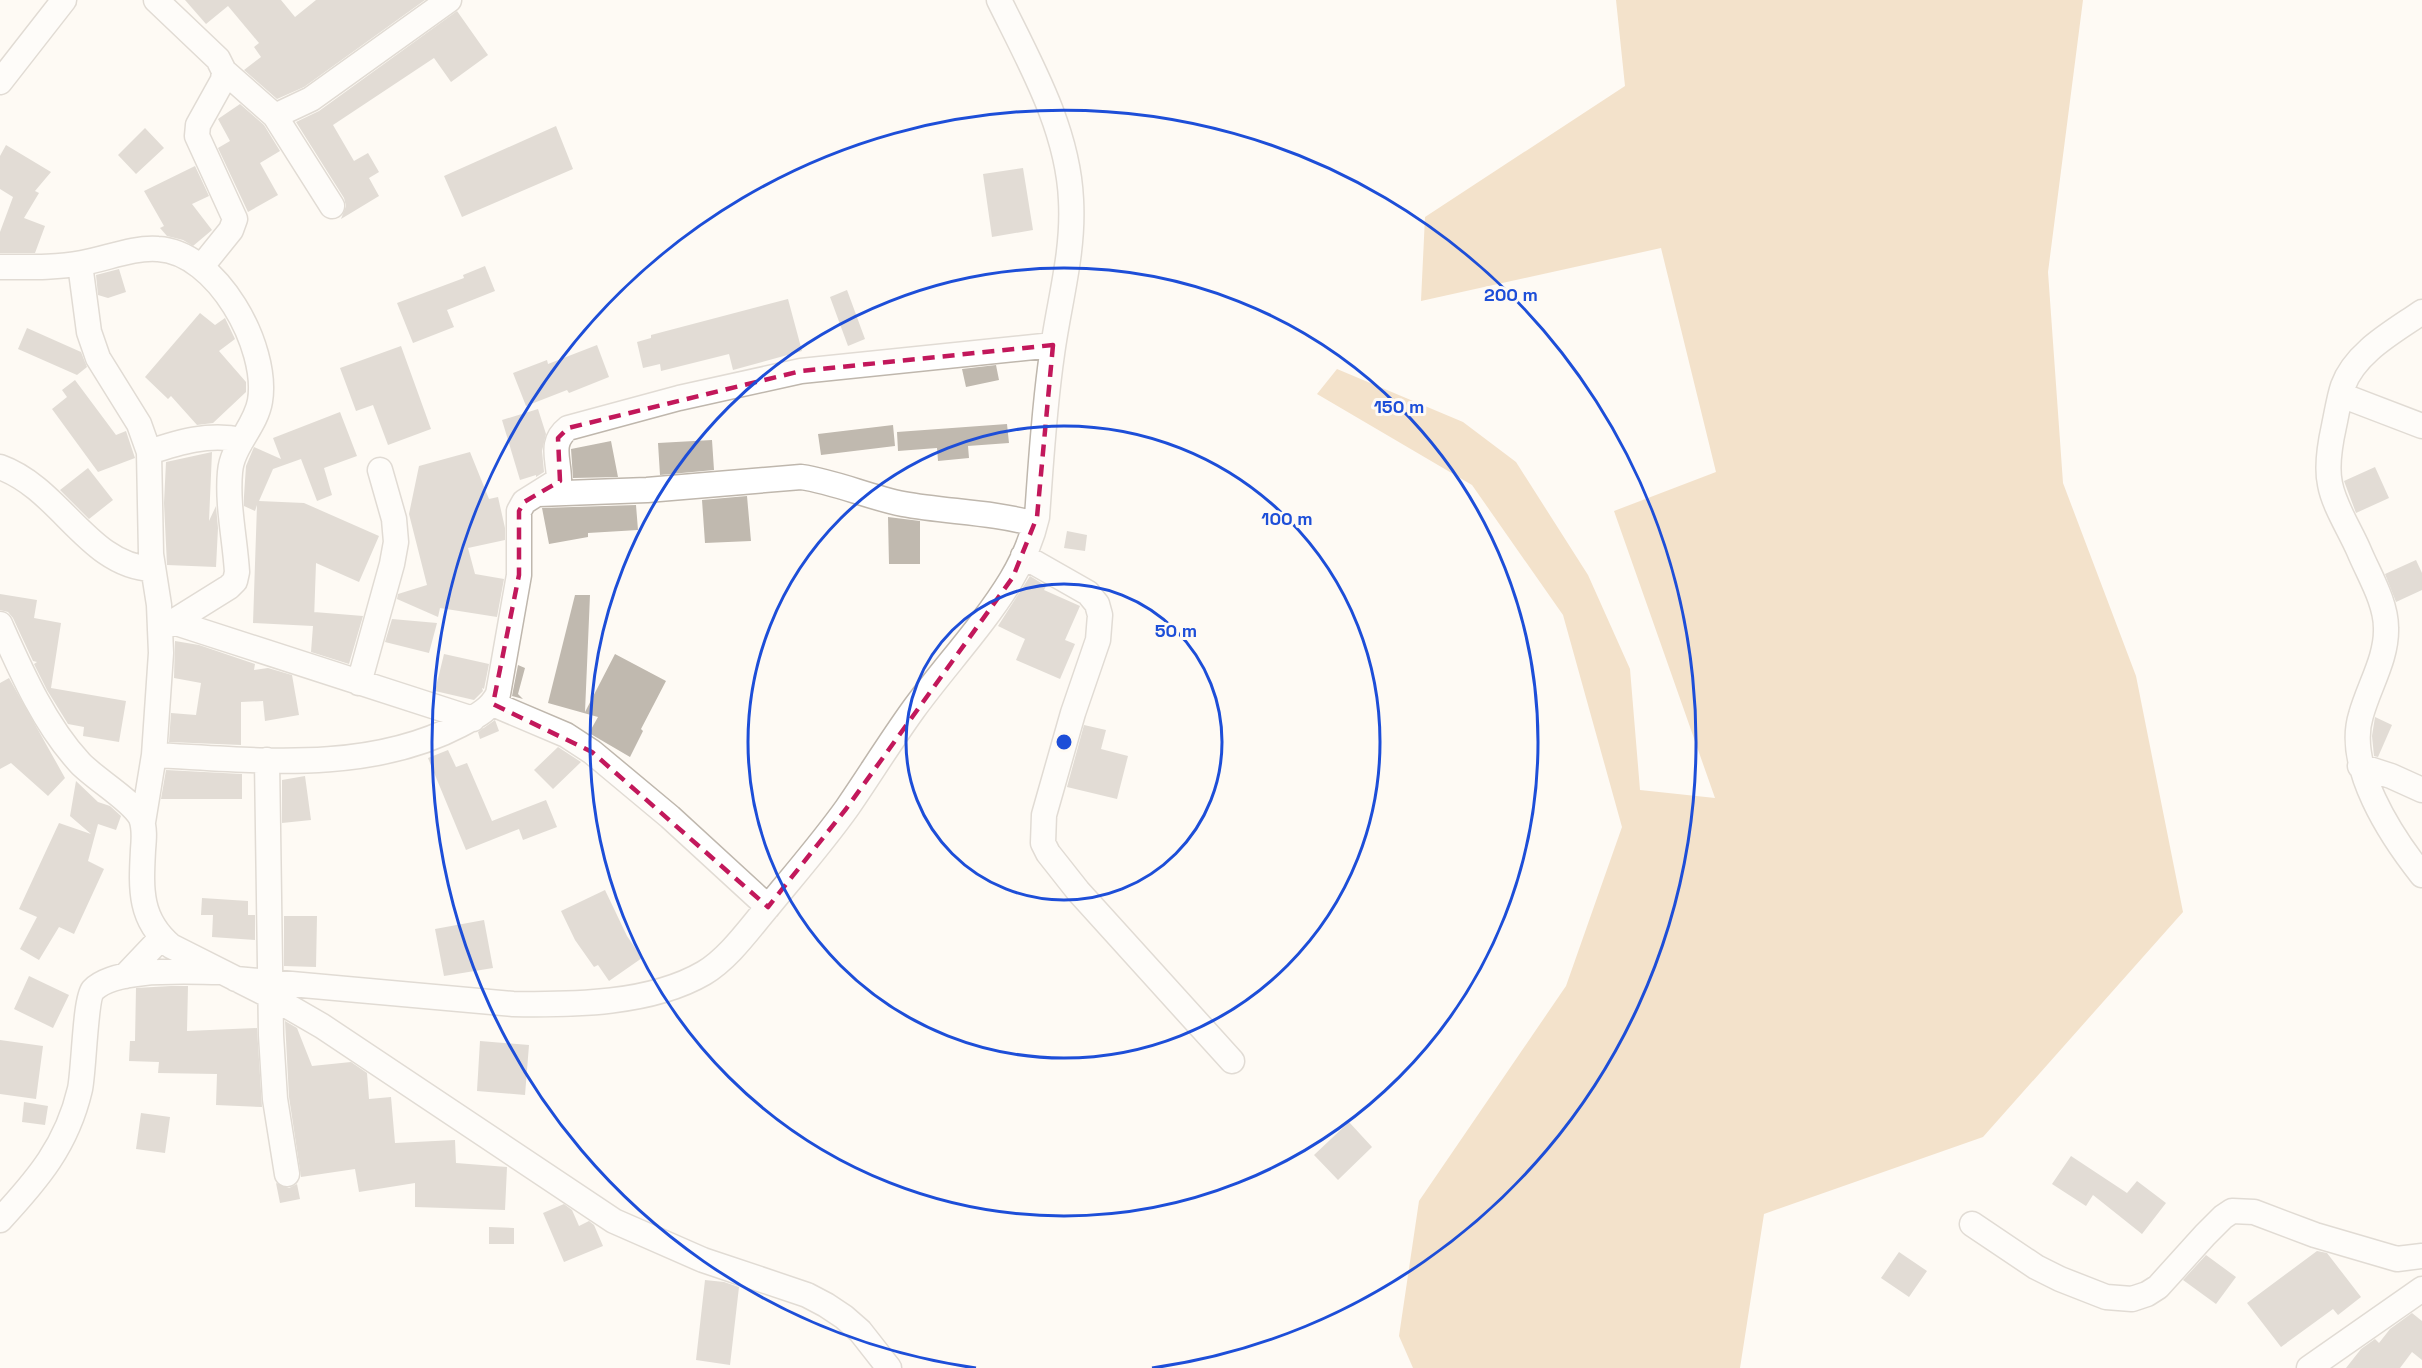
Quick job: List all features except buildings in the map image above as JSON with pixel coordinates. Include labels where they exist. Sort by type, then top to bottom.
[{"type":"street","points":[[0,82],[64,0]]},
{"type":"street","points":[[156,0],[213,54],[224,71],[275,116],[332,206]]},
{"type":"street","points":[[275,116],[311,99],[449,0]]},
{"type":"street","points":[[80,264],[89,332],[98,358],[139,424],[148,452],[152,569],[166,626],[161,653],[154,755],[143,822],[142,866],[148,919],[161,938],[171,946],[228,976],[270,989],[513,1004],[558,1004],[627,998],[689,980],[711,968],[768,907],[846,809],[919,702],[996,604],[1023,556],[1035,524],[1047,389],[1069,265],[1071,200],[1064,156],[1051,111],[999,0]]},
{"type":"street","points":[[202,266],[231,230],[235,219],[197,136],[198,125],[223,80],[224,71]]},
{"type":"street","points":[[0,267],[80,264],[132,252],[157,249],[182,254],[211,274],[236,311],[257,351],[262,380],[259,405],[230,470],[237,572],[235,581],[218,595],[166,626]]},
{"type":"street","points":[[2422,312],[2359,360],[2348,376],[2332,434],[2329,465],[2329,483],[2378,594],[2386,627],[2386,640],[2378,670],[2360,717],[2357,753],[2374,799],[2405,853],[2422,875]]},
{"type":"street","points":[[154,755],[267,760],[366,756],[418,744],[473,719],[493,704],[500,686],[519,574],[519,512],[524,502],[559,480],[558,438],[568,428],[679,398],[801,372],[1053,345]]},
{"type":"street","points":[[2341,395],[2422,426]]},
{"type":"street","points":[[148,452],[184,441],[214,436],[242,440]]},
{"type":"street","points":[[0,467],[39,489],[105,553],[136,569],[152,569]]},
{"type":"street","points":[[359,683],[396,542],[393,519],[380,470]]},
{"type":"street","points":[[538,494],[647,490],[777,477],[801,477],[821,480],[886,500],[1005,516],[1035,524]]},
{"type":"street","points":[[121,562],[150,523]]},
{"type":"street","points":[[1023,556],[1088,593],[1097,604],[1100,615],[1098,640],[1073,713],[1044,815],[1042,843],[1078,891],[1232,1061]]},
{"type":"street","points":[[0,624],[30,687],[64,741],[80,762],[136,810],[143,822]]},
{"type":"street","points":[[166,626],[473,719]]},
{"type":"street","points":[[493,704],[558,732],[592,752],[655,803],[768,907]]},
{"type":"street","points":[[267,760],[270,989],[275,1099],[287,1174]]},
{"type":"street","points":[[2360,766],[2391,776],[2422,790]]},
{"type":"street","points":[[124,976],[161,938]]},
{"type":"street","points":[[0,1220],[52,1160],[64,1139],[80,1090],[85,1060],[90,995],[100,985],[124,976],[228,976]]},
{"type":"street","points":[[270,989],[614,1221],[703,1260],[807,1295],[826,1305],[860,1331],[889,1368]]},
{"type":"street","points":[[1972,1224],[2036,1267],[2061,1280],[2106,1297],[2132,1299],[2148,1294],[2158,1287],[2205,1235],[2232,1211],[2254,1212],[2315,1235],[2397,1260],[2422,1256]]},
{"type":"street","points":[[2309,1368],[2422,1289]]},
{"type":"highlighted area","points":[[1053,345],[1037,517],[1013,577],[846,809],[768,907],[592,752],[493,704],[519,575],[519,511],[524,502],[560,481],[558,438],[568,428],[801,371]]},
{"type":"shaded area","points":[[1616,0],[2083,0],[2048,272],[2063,483],[2136,676],[2183,912],[1983,1137],[1764,1214],[1740,1368],[1413,1368],[1399,1336],[1419,1201],[1566,986],[1622,827],[1563,615],[1472,485],[1317,394],[1337,369],[1463,422],[1516,462],[1588,575],[1630,669],[1640,790],[1715,798],[1614,511],[1716,472],[1661,248],[1421,301],[1425,217],[1625,86]]}]
